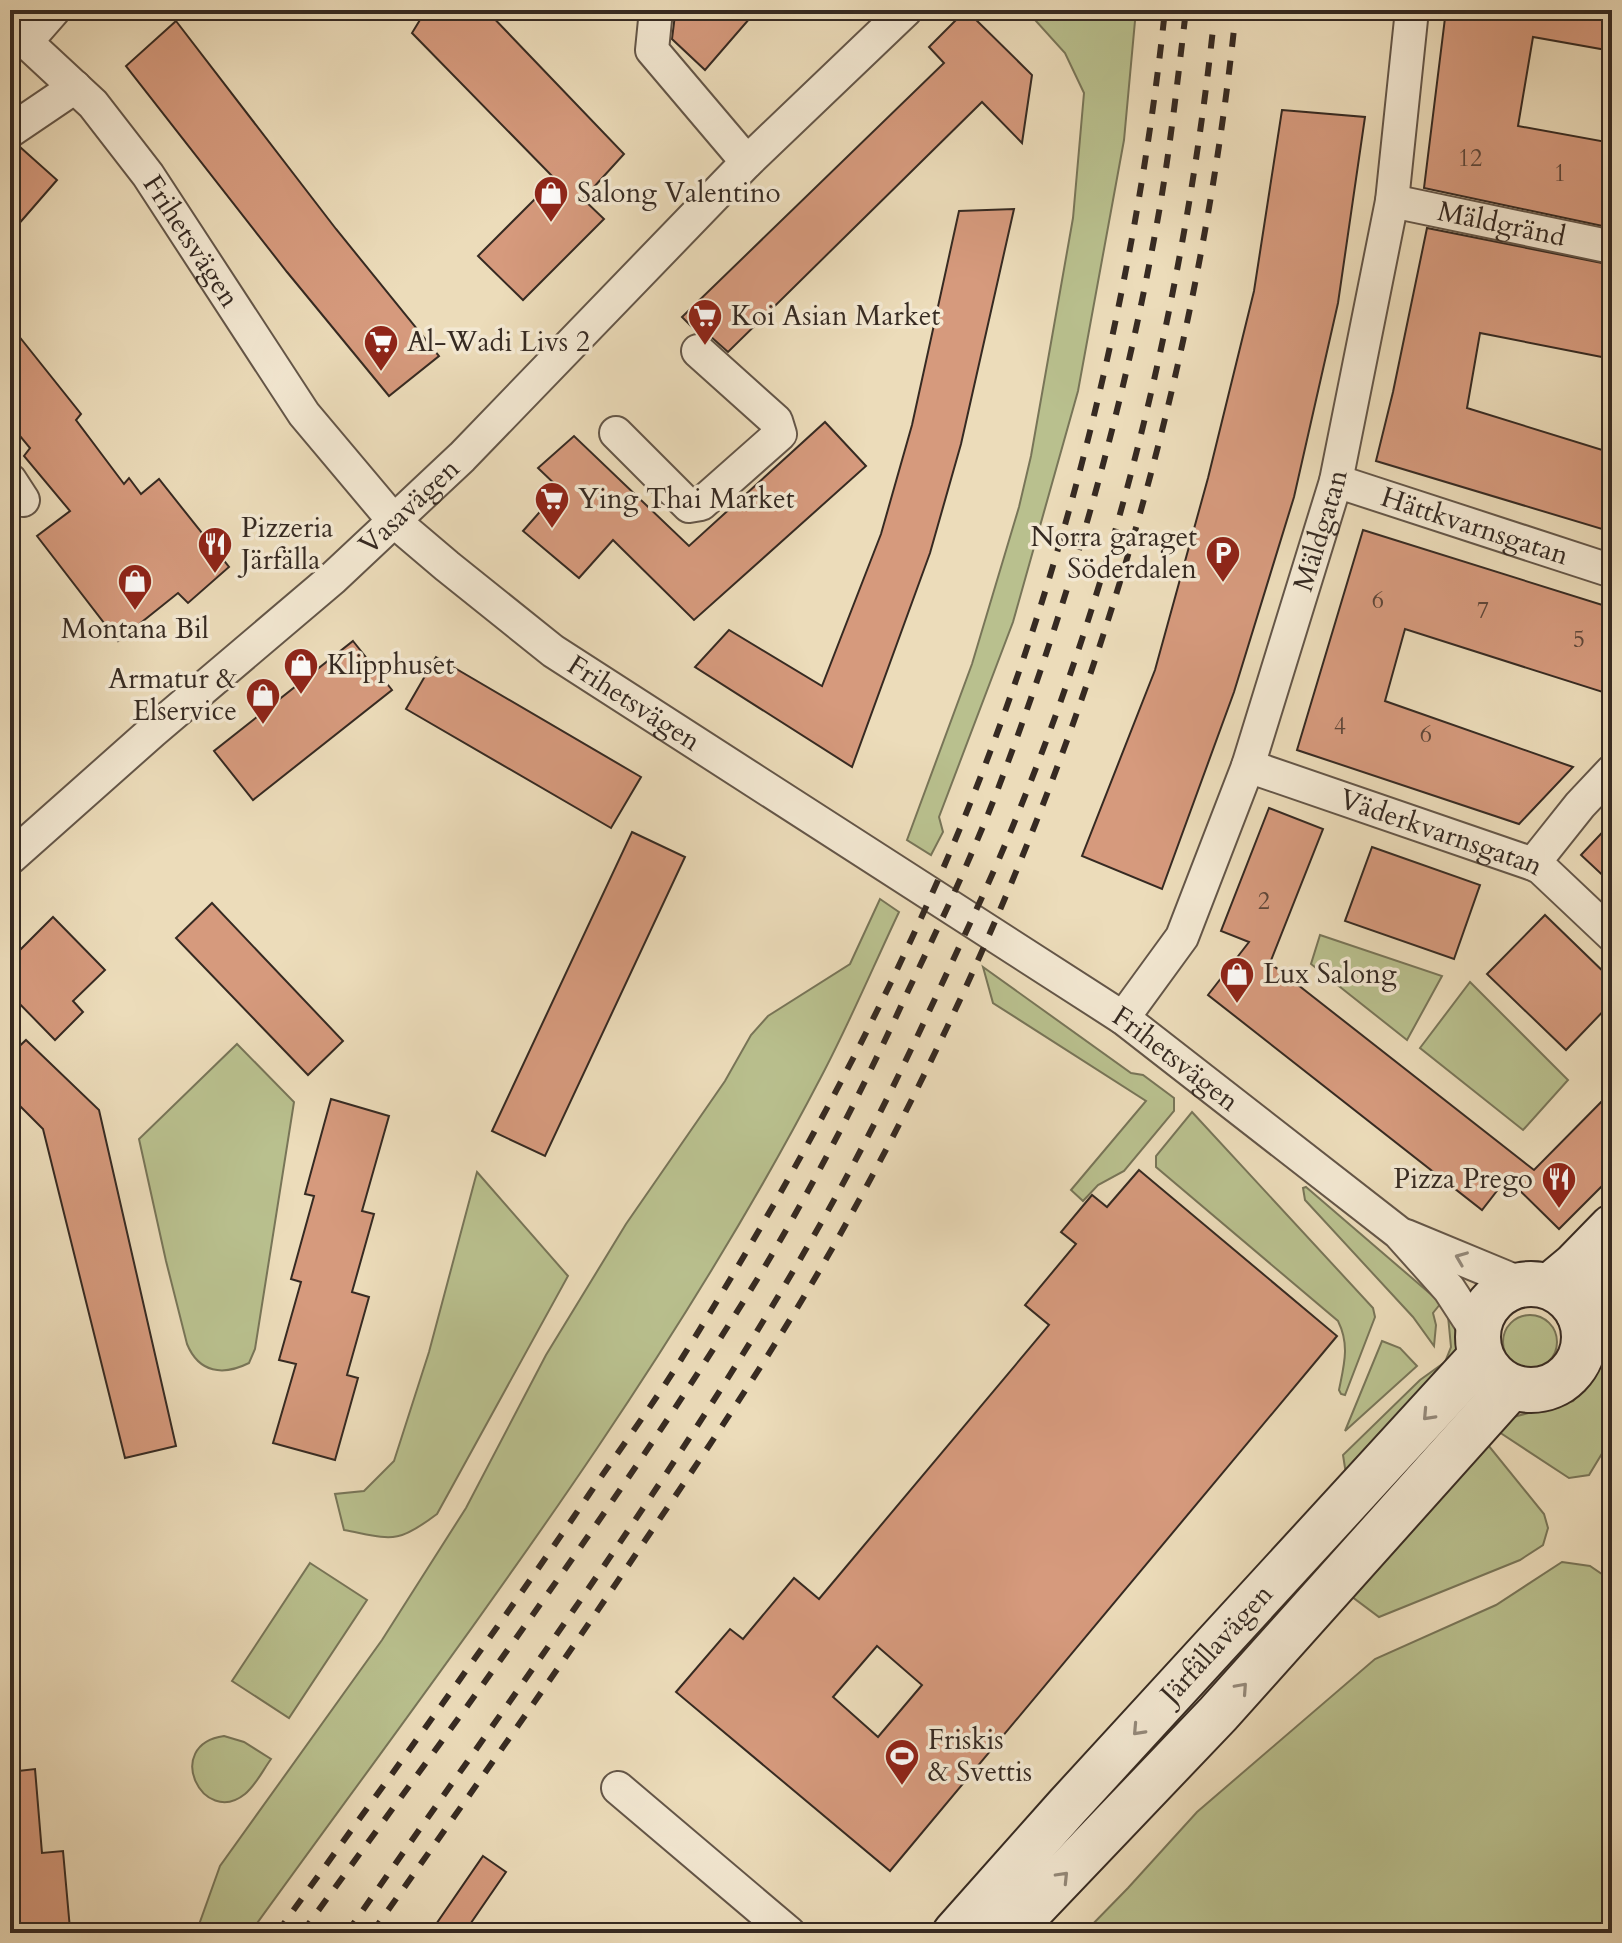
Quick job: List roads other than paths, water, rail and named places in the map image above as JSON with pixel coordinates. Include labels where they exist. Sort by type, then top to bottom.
[{"type":"street","points":[[18,34],[54,10]]},
{"type":"street","points":[[656,10],[652,50],[747,162]]},
{"type":"street","name":"Vasavägen","points":[[10,858],[332,579],[462,457],[747,162],[906,10]]},
{"type":"street","name":"Mäldgatan","points":[[1123,1018],[1182,937],[1248,766],[1336,481],[1392,201],[1412,10]]},
{"type":"street","name":"Frihetsvägen","points":[[18,34],[93,104],[148,175],[304,414],[394,521],[553,651],[1123,1018],[1399,1233],[1449,1289],[1479,1344]]},
{"type":"street","points":[[10,131],[75,87]]},
{"type":"street","name":"Mäldgränd","points":[[1392,201],[1612,247]]},
{"type":"street","points":[[616,433],[689,506],[701,504],[780,434],[776,421],[698,351]]},
{"type":"street","name":"Hättkvarnsgatan","points":[[1336,481],[1612,571]]},
{"type":"street","name":"Väderkvarnsgatan","points":[[1248,766],[1533,864],[1612,935]]},
{"type":"street","points":[[1533,864],[1612,771]]},
{"type":"street","points":[[1550,1295],[1612,1227]]},
{"type":"street","name":"Frihetsvägen","points":[[1399,1233],[1550,1295]]},
{"type":"street","points":[[1550,1295],[1584,1328],[1583,1347],[1571,1373],[1557,1383],[1540,1390],[1511,1387],[1493,1376],[1479,1344],[1482,1313],[1492,1299],[1504,1290],[1550,1295],[1612,1280]]},
{"type":"street","name":"Järfällavägen","points":[[955,1933],[1479,1344]]},
{"type":"street","name":"Järfällavägen","points":[[1009,1933],[1218,1714],[1511,1387]]},
{"type":"street","points":[[618,1788],[789,1933]]},
{"type":"railway","points":[[277,1933],[513,1604],[676,1368],[825,1112],[917,927],[986,762],[1024,658],[1086,445],[1134,228],[1165,10]]},
{"type":"railway","points":[[302,1933],[594,1528],[705,1362],[779,1243],[818,1172],[943,918],[986,819],[1021,726],[1067,588],[1108,447],[1155,234],[1186,10]]},
{"type":"railway","points":[[347,1933],[588,1590],[760,1327],[864,1145],[981,900],[1056,715],[1119,518],[1168,316],[1203,112],[1215,10]]},
{"type":"railway","points":[[372,1933],[609,1594],[788,1323],[833,1247],[910,1103],[980,955],[1043,803],[1099,649],[1146,492],[1185,333],[1215,172],[1236,10]]},
{"type":"place","name":"Salong Valentino","points":[[551,224]]},
{"type":"place","name":"Koi Asian Market","points":[[705,347]]},
{"type":"place","name":"Al-Wadi Livs 2","points":[[381,373]]},
{"type":"place","name":"Ying Thai Market","points":[[552,530]]},
{"type":"place","name":"Pizzeria Järfälla","points":[[215,575]]},
{"type":"place","name":"Norra garaget Söderdalen","points":[[1223,584]]},
{"type":"place","name":"Montana Bil","points":[[135,612]]},
{"type":"place","name":"Klipphuset","points":[[301,696]]},
{"type":"place","name":"Armatur & Elservice","points":[[263,726]]},
{"type":"place","name":"Lux Salong","points":[[1237,1005]]},
{"type":"place","name":"Pizza Prego","points":[[1559,1210]]},
{"type":"place","name":"Friskis & Svettis","points":[[902,1787]]}]
